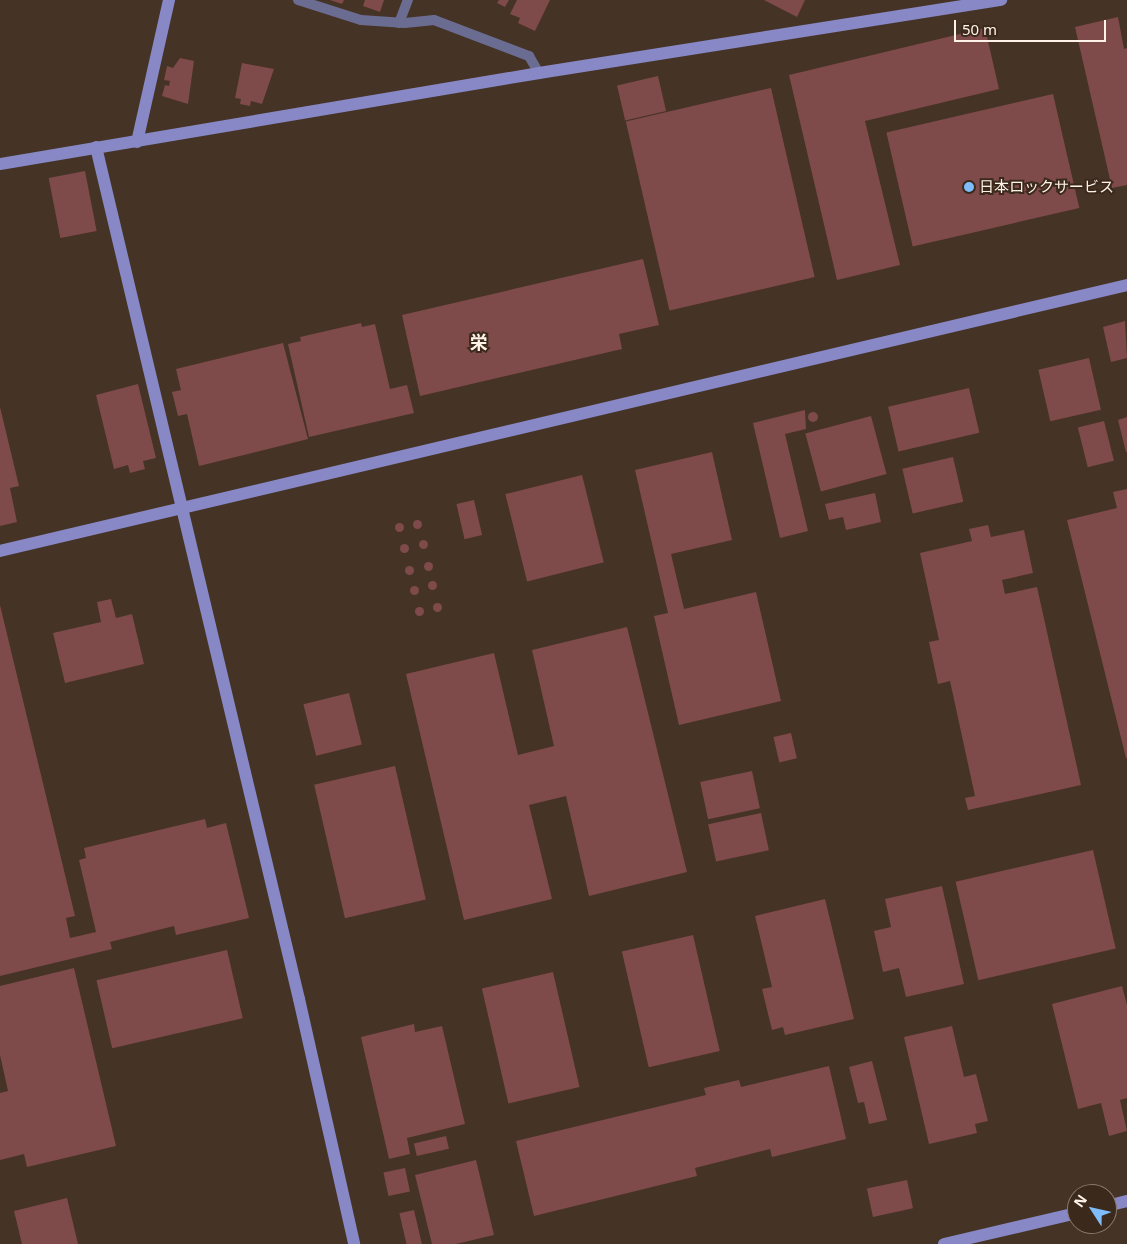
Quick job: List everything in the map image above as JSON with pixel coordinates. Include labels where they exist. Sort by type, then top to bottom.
[{"type":"street","points":[[137,142],[169,0]]},
{"type":"street","points":[[0,164],[539,73],[1001,0]]},
{"type":"street","points":[[96,147],[180,508],[300,999],[354,1244]]},
{"type":"street","points":[[0,551],[1127,285]]},
{"type":"street","points":[[945,1244],[1067,1215]]},
{"type":"lane","points":[[298,0],[361,20],[399,22],[434,20],[529,56],[539,73]]},
{"type":"lane","points":[[399,22],[408,0]]},
{"type":"building","points":[[330,0],[344,0],[342,4]]},
{"type":"building","points":[[365,0],[384,0],[380,12],[363,6]]},
{"type":"building","points":[[499,0],[509,0],[505,7],[497,3]]},
{"type":"building","points":[[517,0],[550,0],[535,31],[518,23],[520,18],[510,14]]},
{"type":"building","points":[[764,0],[805,0],[797,17]]},
{"type":"building","points":[[1118,17],[1124,49],[1127,48],[1127,185],[1112,188],[1075,27]]},
{"type":"building","points":[[985,28],[999,89],[865,121],[900,265],[837,280],[789,75]]},
{"type":"building","points":[[180,58],[194,61],[188,104],[162,96],[165,85],[169,86],[170,81],[164,80],[167,66],[173,68]]},
{"type":"building","points":[[242,63],[274,69],[262,104],[251,101],[250,106],[240,104],[241,99],[235,98]]},
{"type":"building","points":[[658,76],[666,111],[625,121],[617,85]]},
{"type":"building","points":[[771,88],[815,277],[669,311],[626,122]]},
{"type":"building","points":[[1053,94],[1079,208],[913,246],[886,132]]},
{"type":"building","points":[[85,171],[97,231],[60,238],[49,178]]},
{"type":"building","points":[[643,259],[659,325],[619,334],[622,349],[420,396],[402,315]]},
{"type":"building","points":[[1125,321],[1127,358],[1111,362],[1103,327]]},
{"type":"building","points":[[361,323],[362,327],[375,324],[390,389],[407,385],[414,413],[309,437],[288,344],[301,341],[300,337]]},
{"type":"building","points":[[283,343],[308,439],[199,466],[187,414],[178,416],[172,392],[181,390],[176,369]]},
{"type":"building","points":[[1089,358],[1101,410],[1050,421],[1038,370]]},
{"type":"building","points":[[138,384],[156,458],[143,461],[145,469],[130,473],[128,465],[114,469],[96,395]]},
{"type":"building","points":[[969,388],[979,433],[898,451],[888,407]]},
{"type":"building","points":[[0,407],[19,486],[10,488],[17,522],[0,526]]},
{"type":"building","points":[[805,410],[806,429],[785,434],[808,531],[780,538],[753,423]]},
{"type":"building","points":[[813,412],[818,417],[813,422],[808,417]]},
{"type":"building","points":[[871,416],[887,474],[821,492],[805,434]]},
{"type":"building","points":[[1127,417],[1127,452],[1126,452],[1118,420]]},
{"type":"building","points":[[1104,421],[1114,461],[1088,467],[1078,428]]},
{"type":"building","points":[[712,452],[732,540],[671,554],[684,609],[756,592],[781,701],[679,725],[654,616],[668,613],[635,470]]},
{"type":"building","points":[[953,457],[963,502],[913,514],[902,469]]},
{"type":"building","points":[[582,475],[604,562],[527,581],[505,494]]},
{"type":"building","points":[[1127,489],[1126,758],[1067,520],[1117,508],[1113,492]]},
{"type":"building","points":[[875,493],[881,522],[846,530],[843,517],[829,520],[825,504]]},
{"type":"building","points":[[474,500],[482,535],[465,539],[456,504]]},
{"type":"building","points":[[417,519],[422,524],[417,529],[412,524]]},
{"type":"building","points":[[399,522],[404,527],[399,532],[394,527]]},
{"type":"building","points":[[988,525],[991,537],[1024,530],[1033,573],[1002,580],[1005,594],[1037,587],[1081,785],[968,810],[965,798],[975,796],[950,681],[938,684],[929,642],[939,640],[920,553],[972,541],[969,529]]},
{"type":"building","points":[[423,539],[428,544],[423,549],[418,544]]},
{"type":"building","points":[[404,543],[409,548],[404,553],[399,548]]},
{"type":"building","points":[[428,561],[433,566],[428,571],[423,566]]},
{"type":"building","points":[[409,565],[414,570],[409,575],[404,570]]},
{"type":"building","points":[[432,580],[437,585],[432,590],[427,585]]},
{"type":"building","points":[[414,585],[419,590],[414,595],[409,590]]},
{"type":"building","points":[[111,599],[116,618],[132,614],[144,664],[65,683],[53,633],[101,622],[97,602]]},
{"type":"building","points":[[437,602],[442,607],[437,612],[432,607]]},
{"type":"building","points":[[0,605],[75,916],[66,918],[70,938],[96,932],[79,860],[86,858],[84,848],[205,819],[207,828],[226,823],[249,918],[176,935],[174,926],[110,942],[112,949],[0,976]]},
{"type":"building","points":[[419,606],[424,611],[419,616],[414,611]]},
{"type":"building","points":[[627,627],[687,872],[589,896],[566,796],[529,805],[552,899],[464,920],[406,674],[494,653],[518,755],[554,746],[532,650]]},
{"type":"building","points":[[349,693],[362,744],[316,756],[303,704]]},
{"type":"building","points":[[791,733],[797,758],[779,762],[773,737]]},
{"type":"building","points":[[395,766],[426,899],[345,918],[314,785]]},
{"type":"building","points":[[752,771],[760,808],[708,819],[700,782]]},
{"type":"building","points":[[761,813],[769,850],[716,861],[708,824]]},
{"type":"building","points":[[1093,850],[1116,948],[978,980],[956,882]]},
{"type":"building","points":[[942,886],[964,984],[906,997],[899,968],[883,972],[874,931],[891,927],[885,899]]},
{"type":"building","points":[[825,899],[854,1019],[785,1035],[783,1027],[772,1030],[762,989],[772,987],[755,916]]},
{"type":"building","points":[[693,935],[720,1051],[649,1067],[622,951]]},
{"type":"building","points":[[227,950],[243,1018],[112,1048],[96,980]]},
{"type":"building","points":[[74,968],[116,1146],[27,1167],[24,1154],[0,1160],[0,1093],[8,1091],[0,1055],[0,986]]},
{"type":"building","points":[[553,972],[580,1087],[508,1103],[482,988]]},
{"type":"building","points":[[1122,986],[1127,1005],[1127,1098],[1120,1100],[1127,1131],[1109,1136],[1101,1103],[1078,1109],[1052,1004]]},
{"type":"building","points":[[414,1024],[415,1032],[442,1026],[465,1124],[407,1138],[410,1154],[389,1159],[361,1037]]},
{"type":"building","points":[[952,1026],[964,1077],[976,1074],[988,1121],[975,1124],[977,1133],[929,1144],[904,1037]]},
{"type":"building","points":[[872,1061],[887,1120],[869,1124],[864,1102],[858,1103],[849,1067]]},
{"type":"building","points":[[829,1066],[846,1139],[772,1157],[770,1149],[695,1168],[697,1176],[534,1216],[516,1141],[706,1095],[704,1088],[739,1080],[741,1087]]},
{"type":"building","points":[[446,1136],[449,1149],[417,1156],[414,1143]]},
{"type":"building","points":[[476,1160],[494,1235],[456,1244],[432,1244],[415,1175]]},
{"type":"building","points":[[405,1168],[410,1191],[388,1196],[383,1173]]},
{"type":"building","points":[[907,1180],[913,1208],[873,1217],[867,1189]]},
{"type":"building","points":[[67,1198],[78,1244],[22,1244],[14,1211]]},
{"type":"building","points":[[414,1210],[422,1244],[406,1244],[399,1213]]},
{"type":"place","name":"日本ロックサービス","points":[[969,187]]},
{"type":"district","name":"栄","points":[[479,342]]}]
